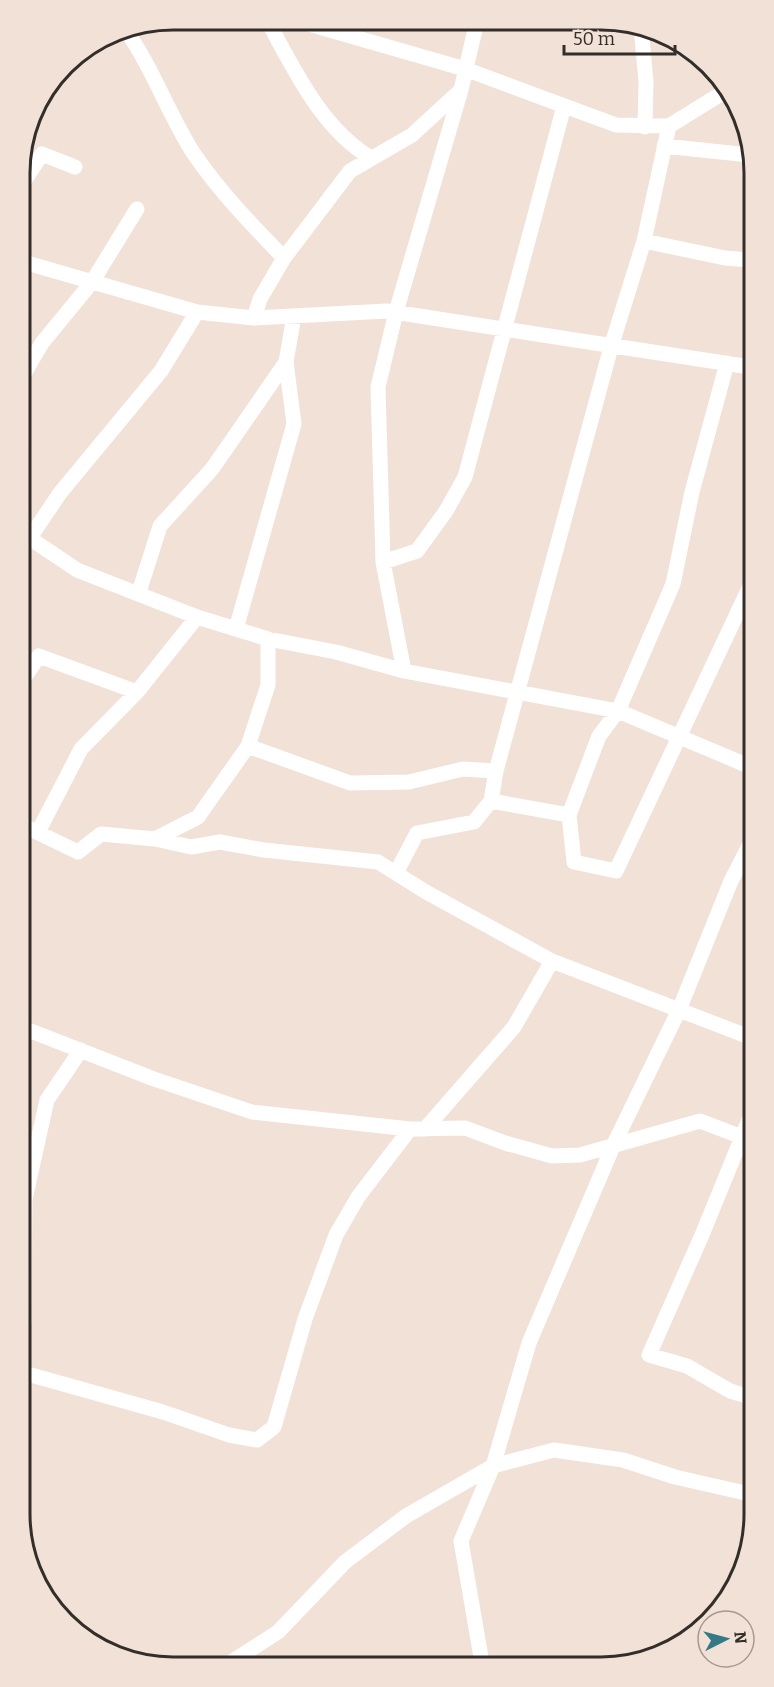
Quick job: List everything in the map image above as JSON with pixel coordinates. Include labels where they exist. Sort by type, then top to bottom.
[{"type":"street","points":[[273,30],[326,119],[352,147],[371,158]]},
{"type":"street","points":[[330,30],[465,69],[616,125],[669,126],[721,95]]},
{"type":"street","points":[[404,671],[383,562],[378,387],[396,312],[461,90],[475,30]]},
{"type":"street","points":[[131,37],[145,56],[193,153],[232,204],[284,258]]},
{"type":"street","points":[[642,37],[646,81],[645,127]]},
{"type":"street","points":[[254,318],[260,299],[284,258],[346,176],[371,158],[412,135],[461,90]]},
{"type":"street","points":[[383,562],[417,551],[446,512],[465,477],[564,106]]},
{"type":"street","points":[[396,873],[417,833],[474,822],[491,801],[496,771],[611,347],[644,241],[669,126]]},
{"type":"street","points":[[664,146],[743,154]]},
{"type":"street","points":[[30,172],[42,154],[75,167]]},
{"type":"street","points":[[30,364],[42,343],[92,282],[137,209]]},
{"type":"street","points":[[644,241],[725,258],[744,260]]},
{"type":"street","points":[[30,264],[197,312],[254,318],[396,312],[744,366]]},
{"type":"street","points":[[30,539],[60,493],[161,371],[197,312]]},
{"type":"street","points":[[236,629],[294,424],[286,362],[294,316]]},
{"type":"street","points":[[139,592],[160,526],[212,469],[286,362]]},
{"type":"street","points":[[727,363],[692,492],[673,584],[618,711],[598,736],[569,815],[574,862],[616,871],[744,598]]},
{"type":"street","points":[[30,547],[77,570],[139,592],[197,617],[268,639],[336,652],[404,671],[618,711],[744,764]]},
{"type":"street","points":[[38,832],[81,750],[137,692],[197,617]]},
{"type":"street","points":[[155,839],[198,817],[248,746],[268,685],[268,639]]},
{"type":"street","points":[[30,669],[39,656],[137,692]]},
{"type":"street","points":[[248,746],[350,783],[409,782],[463,770],[496,771]]},
{"type":"street","points":[[491,801],[569,815]]},
{"type":"street","points":[[30,828],[78,852],[101,834],[155,839],[191,847],[220,842],[264,850],[378,862],[552,961],[744,1035]]},
{"type":"street","points":[[481,1657],[461,1541],[493,1466],[528,1343],[614,1144],[679,1010],[731,881],[744,856]]},
{"type":"street","points":[[30,1375],[163,1412],[229,1435],[257,1440],[274,1426],[305,1318],[336,1235],[358,1197],[417,1129],[514,1027],[552,961]]},
{"type":"street","points":[[30,1031],[252,1112],[417,1129],[465,1128],[505,1143],[552,1156],[580,1155],[700,1121],[742,1137]]},
{"type":"street","points":[[30,1176],[47,1100],[81,1050]]},
{"type":"street","points":[[744,1132],[649,1355],[687,1366],[730,1391],[744,1395]]},
{"type":"street","points":[[239,1657],[278,1632],[345,1562],[406,1516],[493,1466],[554,1450],[623,1460],[675,1477],[744,1493]]}]
